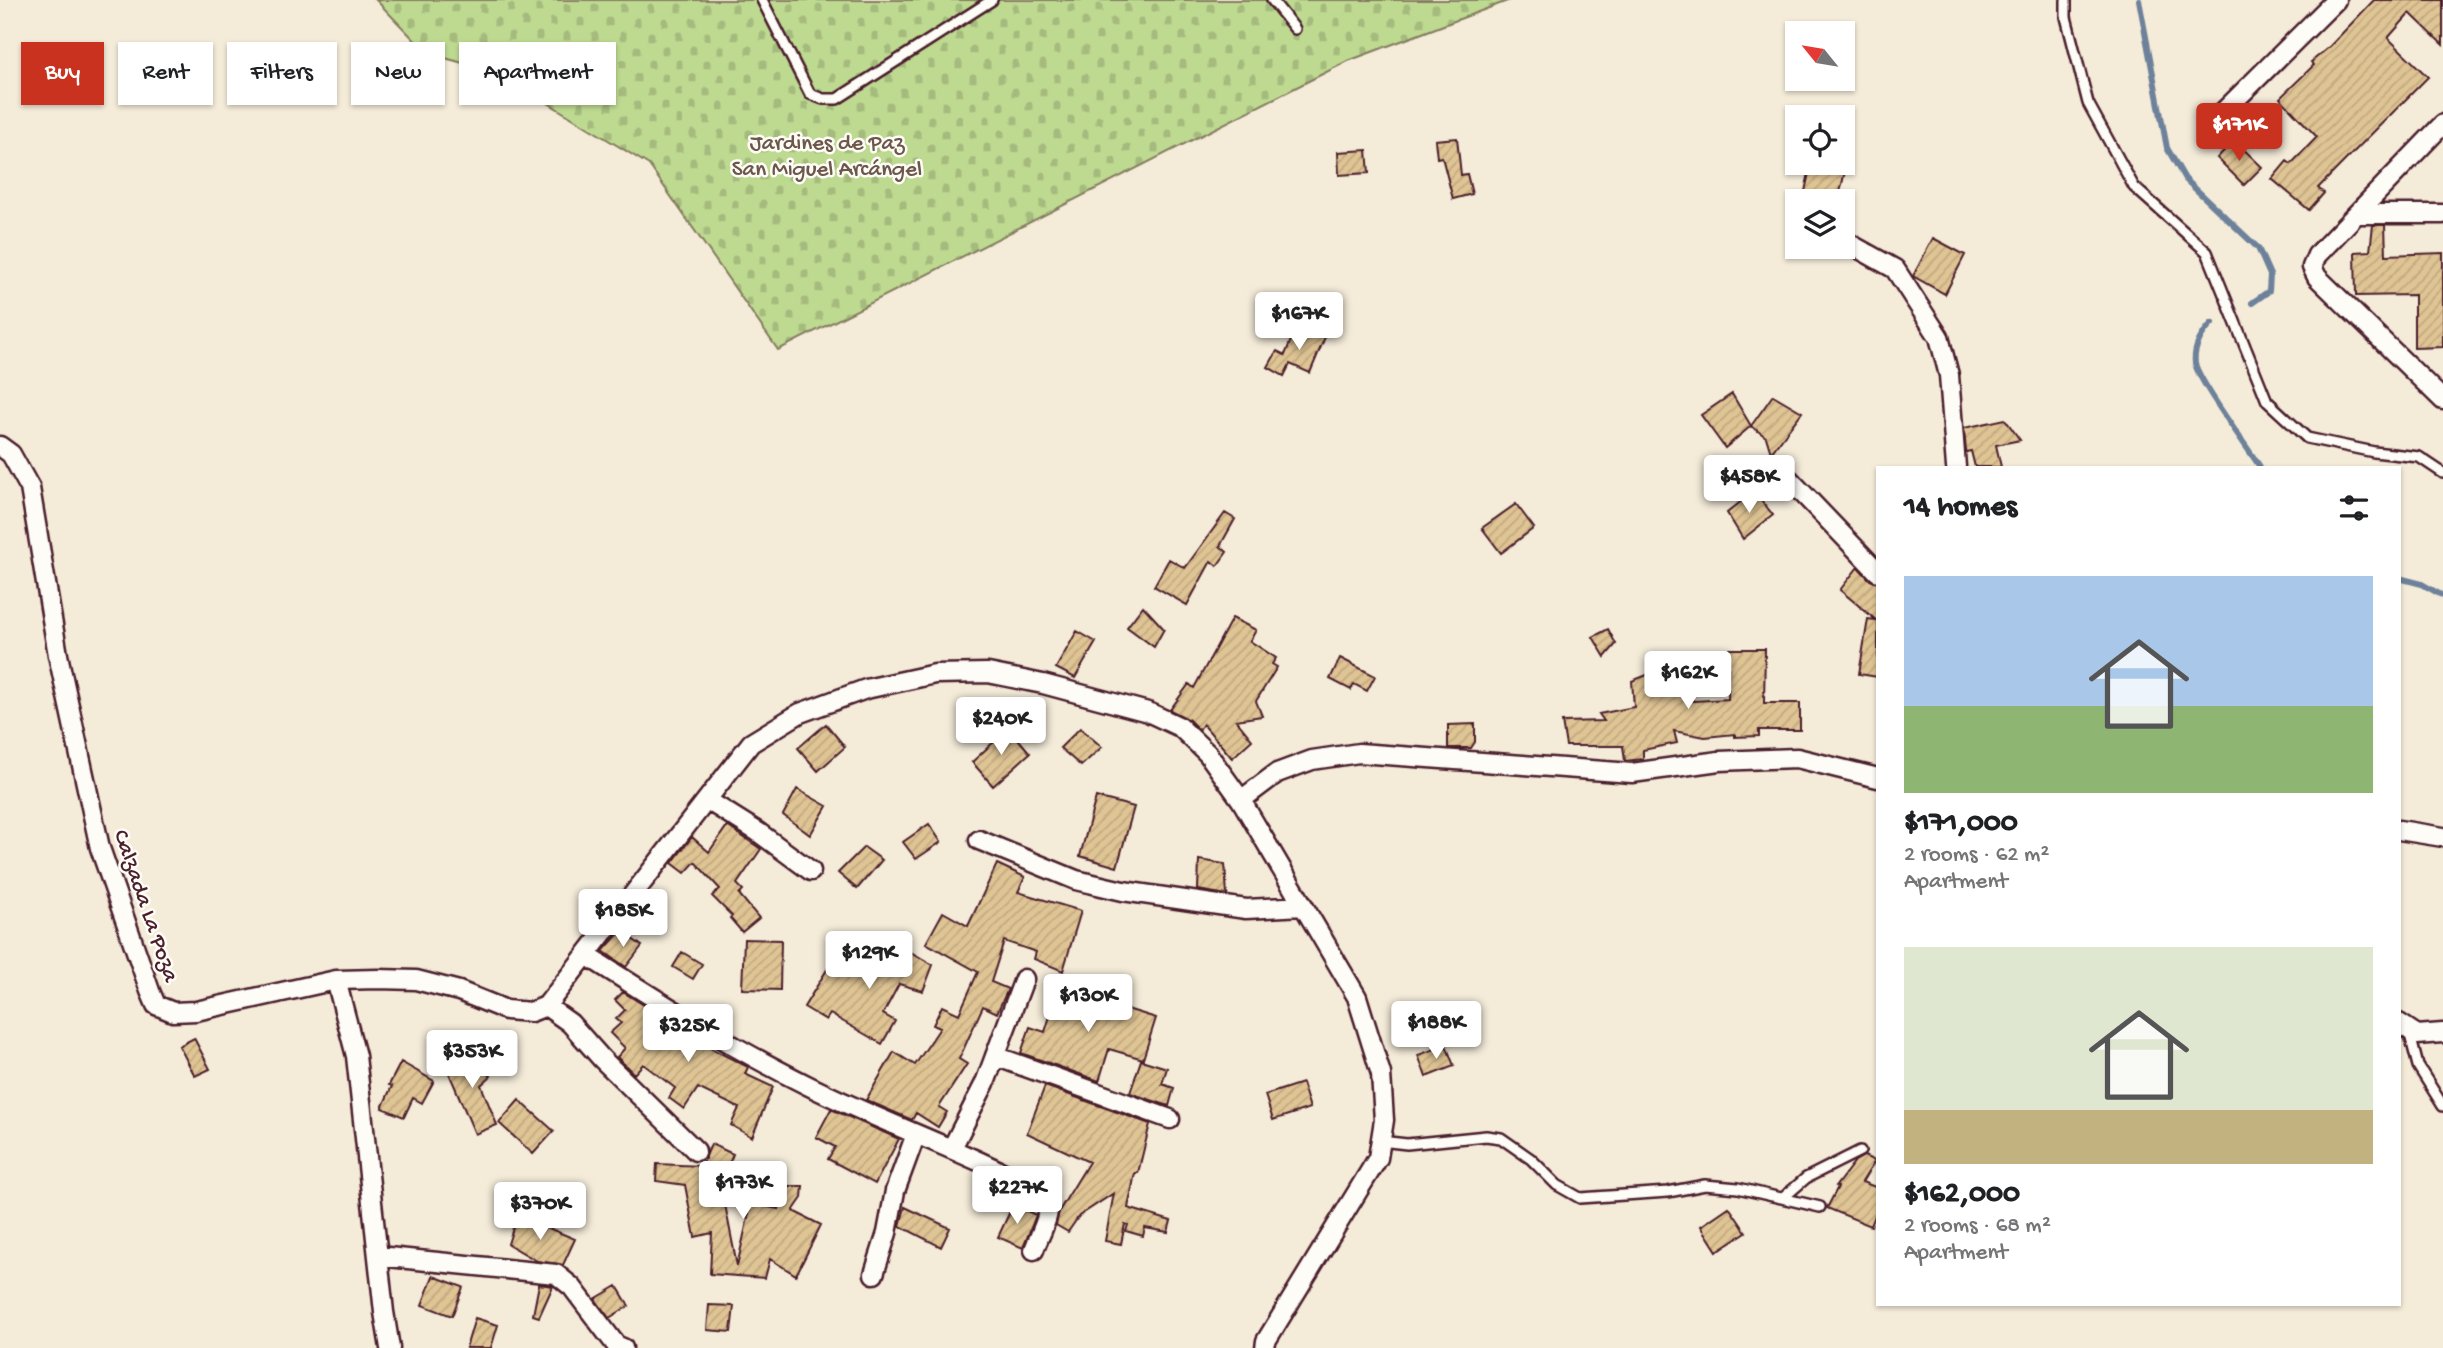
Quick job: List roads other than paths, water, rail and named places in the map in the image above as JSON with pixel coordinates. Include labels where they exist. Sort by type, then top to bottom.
[{"type":"street","points":[[2208,127],[2336,0]]},
{"type":"street","points":[[2442,398],[2317,277],[2312,267],[2317,255],[2443,124]]},
{"type":"street","points":[[2357,214],[2443,214]]},
{"type":"street","points":[[1855,247],[1895,269],[1940,337],[1949,375],[1956,466]]},
{"type":"street","name":"Calzada La Poza","points":[[0,446],[11,454],[30,488],[58,655],[100,848],[156,1005],[173,1012],[196,1011],[336,980]]},
{"type":"street","points":[[1789,479],[1876,570]]},
{"type":"street","points":[[390,1348],[356,1056],[336,980],[416,980],[459,991],[506,1010],[531,1012],[546,1006],[751,743],[800,713],[866,689],[935,674],[988,673],[1043,684],[1148,712],[1180,727],[1208,754],[1241,800],[1357,997],[1381,1074],[1384,1120],[1378,1158],[1266,1341],[1265,1348]]},
{"type":"street","points":[[1241,800],[1277,773],[1312,760],[1359,753],[1632,773],[1719,761],[1797,758],[1876,778]]},
{"type":"street","points":[[707,800],[758,832],[811,871]]},
{"type":"street","points":[[2401,831],[2443,837]]},
{"type":"street","points":[[979,840],[1076,880],[1123,891],[1246,909],[1303,906]]},
{"type":"street","points":[[586,955],[704,1030],[807,1086],[952,1148],[1045,1194],[1049,1210],[1034,1250]]},
{"type":"street","points":[[952,1148],[985,1083],[1024,979]]},
{"type":"street","points":[[546,1006],[570,1023],[602,1059],[696,1151]]},
{"type":"street","points":[[2404,1026],[2417,1035],[2443,1033]]},
{"type":"street","points":[[995,1056],[1170,1119]]},
{"type":"street","points":[[874,1274],[887,1233],[895,1191],[916,1134]]},
{"type":"street","points":[[378,1256],[556,1274],[572,1287],[616,1345],[623,1348]]},
{"type":"lane","points":[[762,0],[810,94],[823,99],[837,99],[992,0]]},
{"type":"lane","points":[[1272,0],[1296,29]]},
{"type":"lane","points":[[2066,0],[2066,17],[2088,103],[2134,187],[2207,253],[2267,401],[2307,438],[2374,452],[2419,457],[2443,473]]},
{"type":"lane","points":[[2404,1026],[2418,1066],[2443,1106]]},
{"type":"lane","points":[[1380,1141],[1407,1144],[1486,1136],[1501,1138],[1531,1159],[1557,1185],[1580,1198],[1668,1192],[1705,1185],[1738,1188],[1820,1206]]},
{"type":"lane","points":[[1783,1198],[1806,1178],[1860,1151]]},
{"type":"waterway","points":[[2139,0],[2167,148],[2185,179],[2258,248],[2270,275],[2269,291],[2252,303]]},
{"type":"waterway","points":[[2212,323],[2199,341],[2195,363],[2214,399],[2259,466]]},
{"type":"waterway","points":[[2401,579],[2422,584],[2443,596]]},
{"type":"park label","name":"Jardines de Paz San Miguel Arcángel","points":[[827,154]]}]
